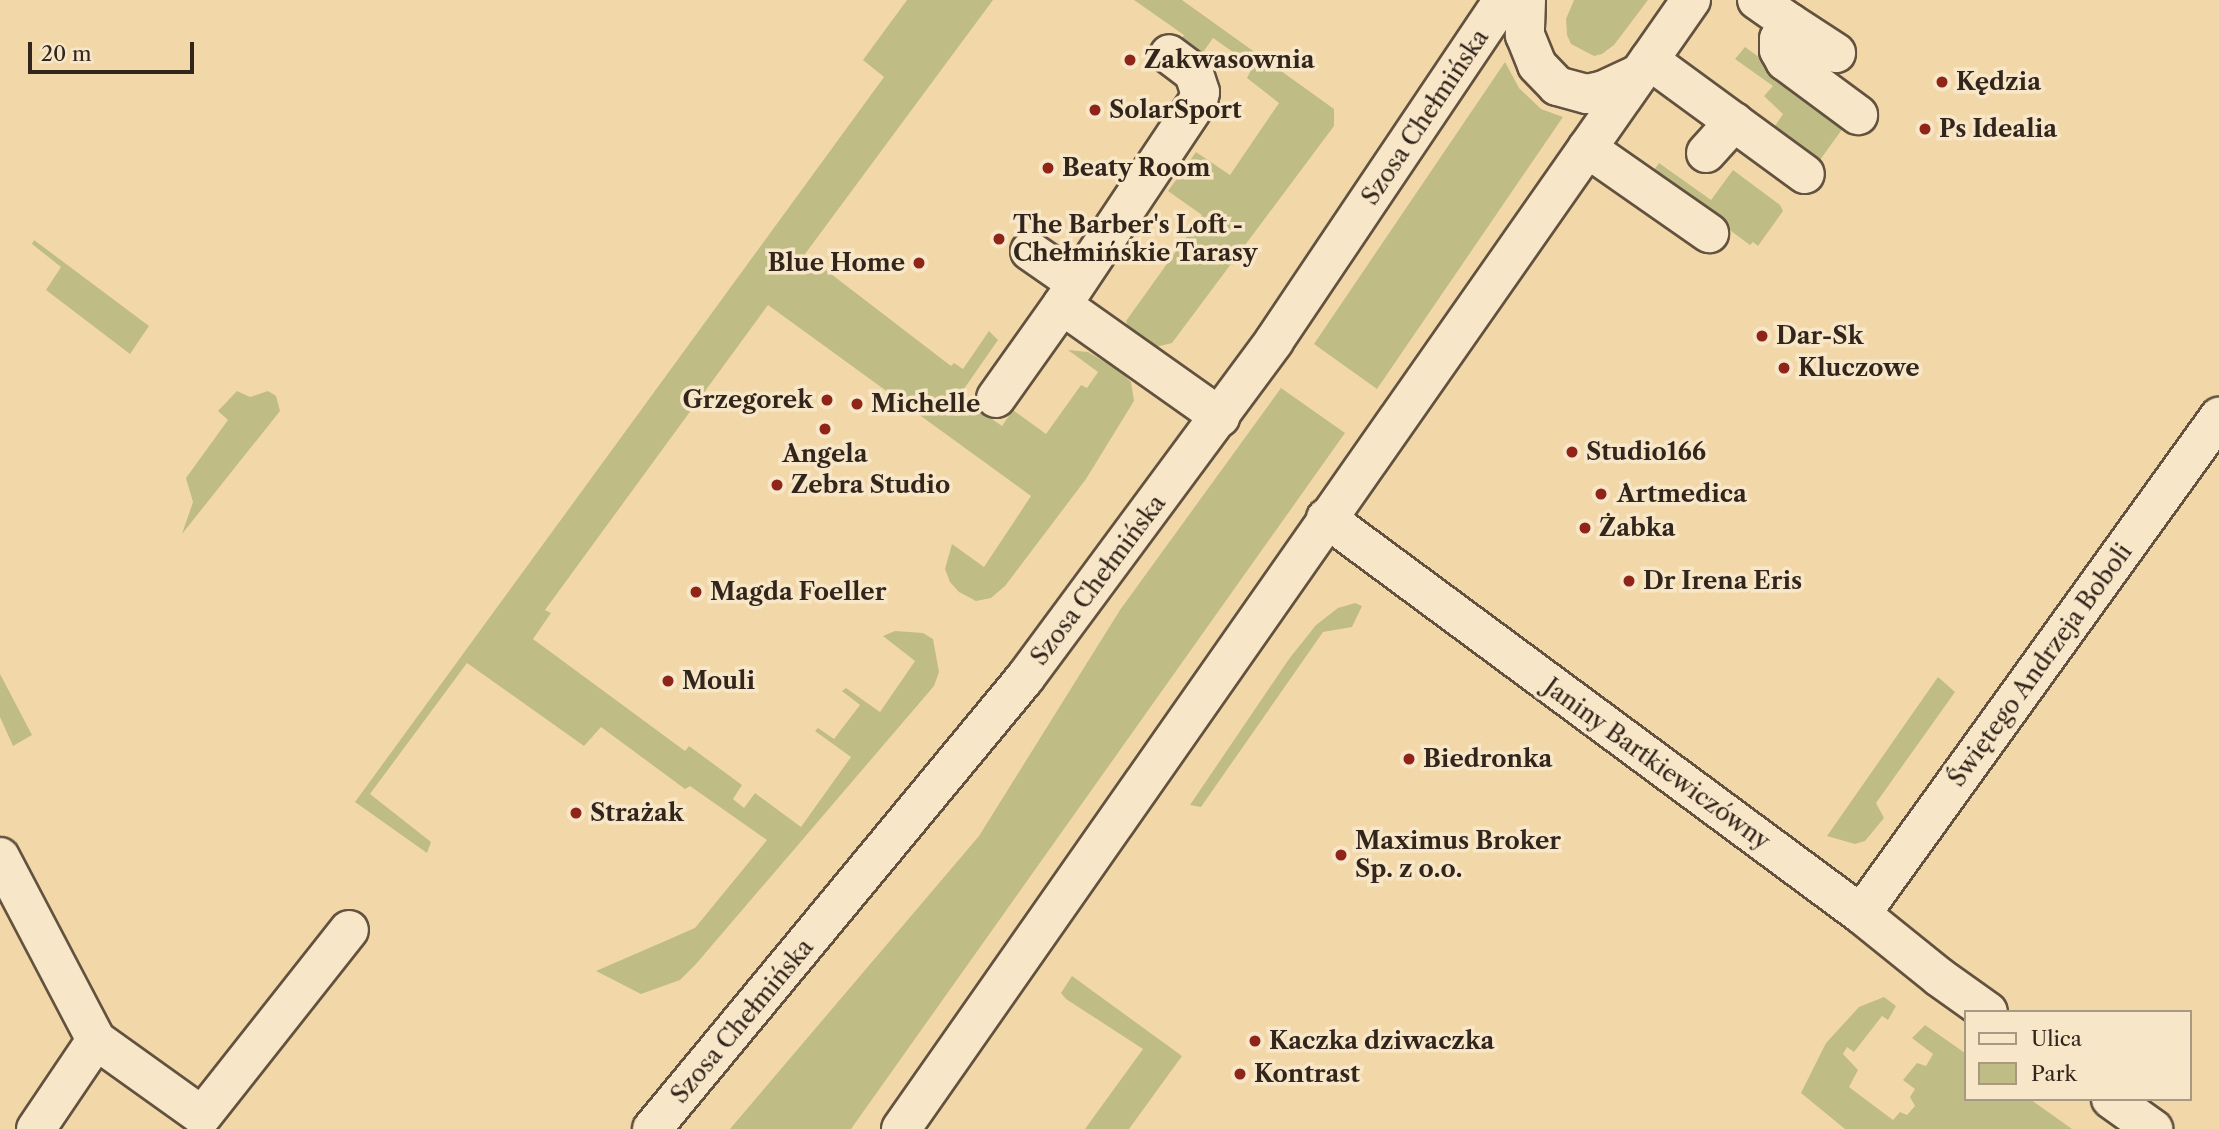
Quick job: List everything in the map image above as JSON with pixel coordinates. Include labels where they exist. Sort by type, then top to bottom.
[{"type":"street","name":"Szosa Chełmińska","points":[[652,1129],[1009,698],[1220,417],[1503,0]]},
{"type":"street","points":[[1526,0],[1525,35],[1537,65],[1557,86],[1587,94],[1604,90],[1644,67]]},
{"type":"street","points":[[901,1129],[1690,0]]},
{"type":"street","points":[[1757,0],[1836,52]]},
{"type":"street","points":[[1790,23],[1779,39],[1779,50],[1785,61],[1858,115]]},
{"type":"street","points":[[996,398],[1198,100],[1200,92],[1194,73],[1169,54]]},
{"type":"street","points":[[1644,67],[1734,122],[1805,174]]},
{"type":"street","points":[[1706,153],[1734,122]]},
{"type":"street","points":[[1587,148],[1709,233]]},
{"type":"street","points":[[1030,251],[1069,294],[1220,417]]},
{"type":"street","name":"Świętego Andrzeja Boboli","points":[[1861,914],[2219,417]]},
{"type":"street","name":"Janiny Bartkiewiczówny","points":[[1326,518],[1861,914],[1939,977],[1985,1010]]},
{"type":"street","points":[[0,856],[96,1040],[196,1123],[349,930]]},
{"type":"street","points":[[36,1129],[96,1040]]},
{"type":"street","points":[[2114,1101],[2153,1129]]},
{"type":"green space","points":[[907,0],[993,0],[805,254],[951,366],[954,363],[963,369],[989,331],[998,340],[959,396],[1002,426],[1013,410],[1046,434],[1081,385],[1087,388],[1098,372],[1068,350],[1088,352],[1120,371],[1131,382],[1134,401],[1086,479],[1005,586],[991,598],[976,601],[959,592],[950,582],[945,569],[952,544],[984,567],[1031,496],[768,305],[545,610],[551,613],[533,639],[685,751],[689,746],[742,785],[733,799],[744,808],[755,793],[801,827],[851,757],[815,731],[818,728],[834,739],[860,705],[842,691],[846,688],[880,712],[915,661],[883,636],[895,631],[923,633],[933,639],[939,672],[934,686],[696,964],[680,980],[641,994],[596,971],[695,928],[767,840],[690,786],[685,789],[601,727],[584,746],[467,663],[370,794],[431,842],[427,853],[355,802],[884,77],[863,60]]},
{"type":"green space","points":[[1134,0],[1182,0],[1334,109],[1334,126],[1172,343],[1156,347],[1129,329],[1126,321],[1202,215],[1168,191],[1196,152],[1230,175],[1279,103],[1247,78],[1253,66],[1213,38],[1199,58],[1180,42],[1184,35]]},
{"type":"green space","points":[[1574,0],[1648,0],[1614,45],[1602,54],[1594,56],[1571,44],[1567,35],[1566,19]]},
{"type":"green space","points":[[1745,47],[1848,121],[1820,160],[1812,156],[1810,159],[1771,132],[1783,114],[1764,96],[1773,86],[1735,59]]},
{"type":"green space","points":[[1505,62],[1519,88],[1541,109],[1563,117],[1377,389],[1314,344]]},
{"type":"green space","points":[[1659,163],[1711,200],[1733,170],[1780,205],[1783,211],[1758,246],[1753,242],[1750,245],[1652,173]]},
{"type":"green space","points":[[34,240],[149,326],[130,354],[46,290],[61,267],[32,244]]},
{"type":"green space","points":[[1281,388],[1345,433],[851,1129],[730,1129],[979,836],[1120,610]]},
{"type":"green space","points":[[237,391],[250,397],[268,391],[276,396],[280,411],[182,534],[193,502],[186,478],[228,420],[218,411]]},
{"type":"green space","points":[[1355,603],[1362,606],[1352,627],[1323,632],[1201,807],[1190,805],[1289,659],[1316,625],[1338,608]]},
{"type":"green space","points":[[0,674],[32,735],[13,746],[0,717]]},
{"type":"green space","points":[[1938,677],[1955,692],[1876,803],[1884,818],[1865,841],[1855,844],[1827,836]]},
{"type":"green space","points":[[1072,976],[1182,1056],[1129,1129],[1085,1129],[1143,1049],[1066,999],[1061,993]]},
{"type":"green space","points":[[1884,997],[1896,1006],[1888,1020],[1882,1016],[1854,1052],[1847,1047],[1843,1054],[1858,1070],[1849,1087],[1893,1120],[1900,1112],[1907,1115],[1915,1106],[1910,1097],[1915,1089],[1903,1080],[1917,1063],[1926,1066],[1933,1054],[1912,1038],[1925,1025],[1964,1052],[1964,1101],[2033,1101],[2072,1129],[1845,1129],[1801,1093],[1826,1043],[1859,1007]]},
{"type":"place","name":"Zakwasownia","points":[[1130,60]]},
{"type":"place","name":"Kędzia","points":[[1942,82]]},
{"type":"place","name":"SolarSport","points":[[1095,110]]},
{"type":"place","name":"Ps Idealia","points":[[1925,129]]},
{"type":"place","name":"Beaty Room","points":[[1048,168]]},
{"type":"place","name":"The Barber's Loft - Chełmińskie Tarasy","points":[[999,239]]},
{"type":"place","name":"Blue Home","points":[[919,263]]},
{"type":"place","name":"Dar-Sk","points":[[1762,336]]},
{"type":"place","name":"Kluczowe","points":[[1784,368]]},
{"type":"place","name":"Grzegorek","points":[[827,400]]},
{"type":"place","name":"Michelle","points":[[857,404]]},
{"type":"place","name":"Angela","points":[[825,429]]},
{"type":"place","name":"Studio166","points":[[1572,452]]},
{"type":"place","name":"Zebra Studio","points":[[777,485]]},
{"type":"place","name":"Artmedica","points":[[1601,494]]},
{"type":"place","name":"Żabka","points":[[1585,528]]},
{"type":"place","name":"Dr Irena Eris","points":[[1629,581]]},
{"type":"place","name":"Magda Foeller","points":[[696,592]]},
{"type":"place","name":"Mouli","points":[[668,681]]},
{"type":"place","name":"Biedronka","points":[[1409,759]]},
{"type":"place","name":"Strażak","points":[[576,813]]},
{"type":"place","name":"Maximus Broker Sp. z o.o.","points":[[1341,855]]},
{"type":"place","name":"Kaczka dziwaczka","points":[[1255,1041]]},
{"type":"place","name":"Kontrast","points":[[1240,1074]]}]
